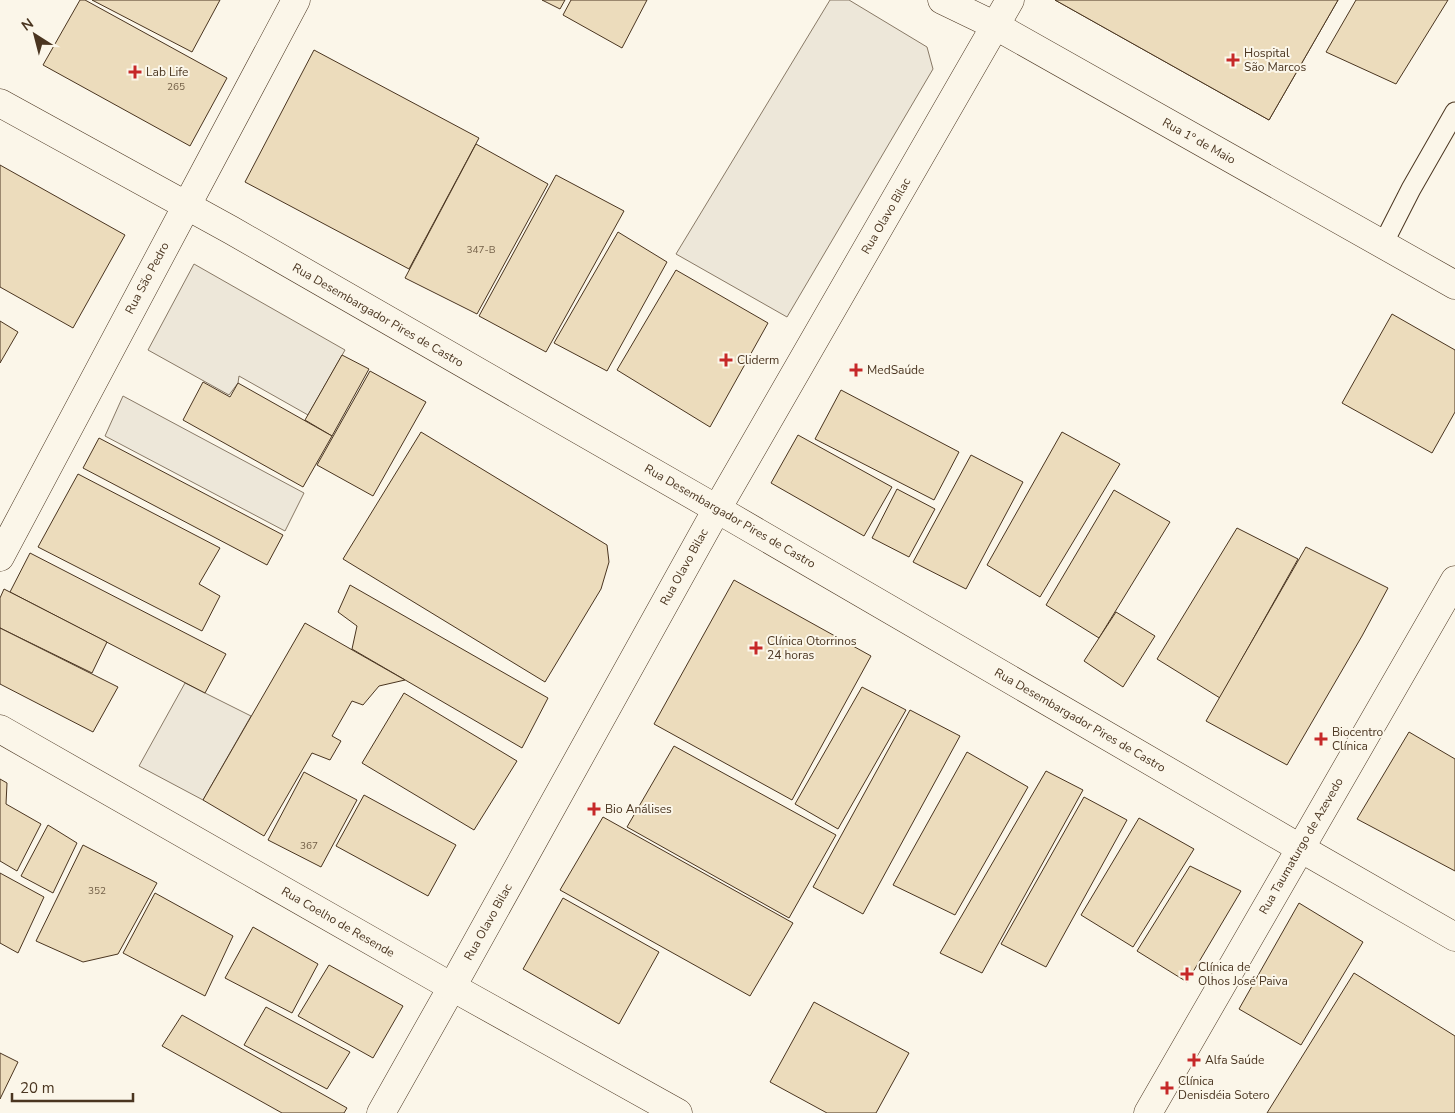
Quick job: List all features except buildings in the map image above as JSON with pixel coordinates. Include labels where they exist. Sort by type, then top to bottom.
[{"type":"street","name":"Rua São Pedro","points":[[0,557],[296,0]]},
{"type":"street","name":"Rua 1º de Maio","points":[[942,0],[996,26],[1455,284]]},
{"type":"street","name":"Rua Olavo Bilac","points":[[380,1113],[452,987],[717,508],[1010,0]]},
{"type":"street","name":"Rua Desembargador Pires de Castro","points":[[0,104],[231,230],[717,508],[1455,937]]},
{"type":"street","name":"Rua Taumaturgo de Azevedo","points":[[1148,1113],[1455,580]]},
{"type":"street","name":"Rua Coelho de Resende","points":[[0,729],[452,987],[678,1113]]},
{"type":"lane","points":[[1383,244],[1411,189],[1455,112]]},
{"type":"shaded area","points":[[830,0],[849,0],[927,47],[933,69],[787,317],[676,254]]},
{"type":"shaded area","points":[[194,264],[345,350],[308,415],[239,376],[238,383],[229,395],[148,350]]},
{"type":"shaded area","points":[[123,396],[304,493],[285,531],[105,436]]},
{"type":"shaded area","points":[[185,683],[251,716],[203,800],[139,766]]},
{"type":"place","name":"Hospital São Marcos","points":[[1233,60]]},
{"type":"place","name":"Lab Life","points":[[135,72]]},
{"type":"place","name":"Cliderm","points":[[726,360]]},
{"type":"place","name":"MedSaúde","points":[[856,370]]},
{"type":"place","name":"Clínica Otorrinos 24 horas","points":[[756,648]]},
{"type":"place","name":"Biocentro Clínica","points":[[1321,739]]},
{"type":"place","name":"Bio Análises","points":[[594,809]]},
{"type":"place","name":"Clínica de Olhos José Paiva","points":[[1187,974]]},
{"type":"place","name":"Alfa Saúde","points":[[1194,1060]]},
{"type":"place","name":"Clínica Denisdéia Sotero","points":[[1167,1088]]}]
